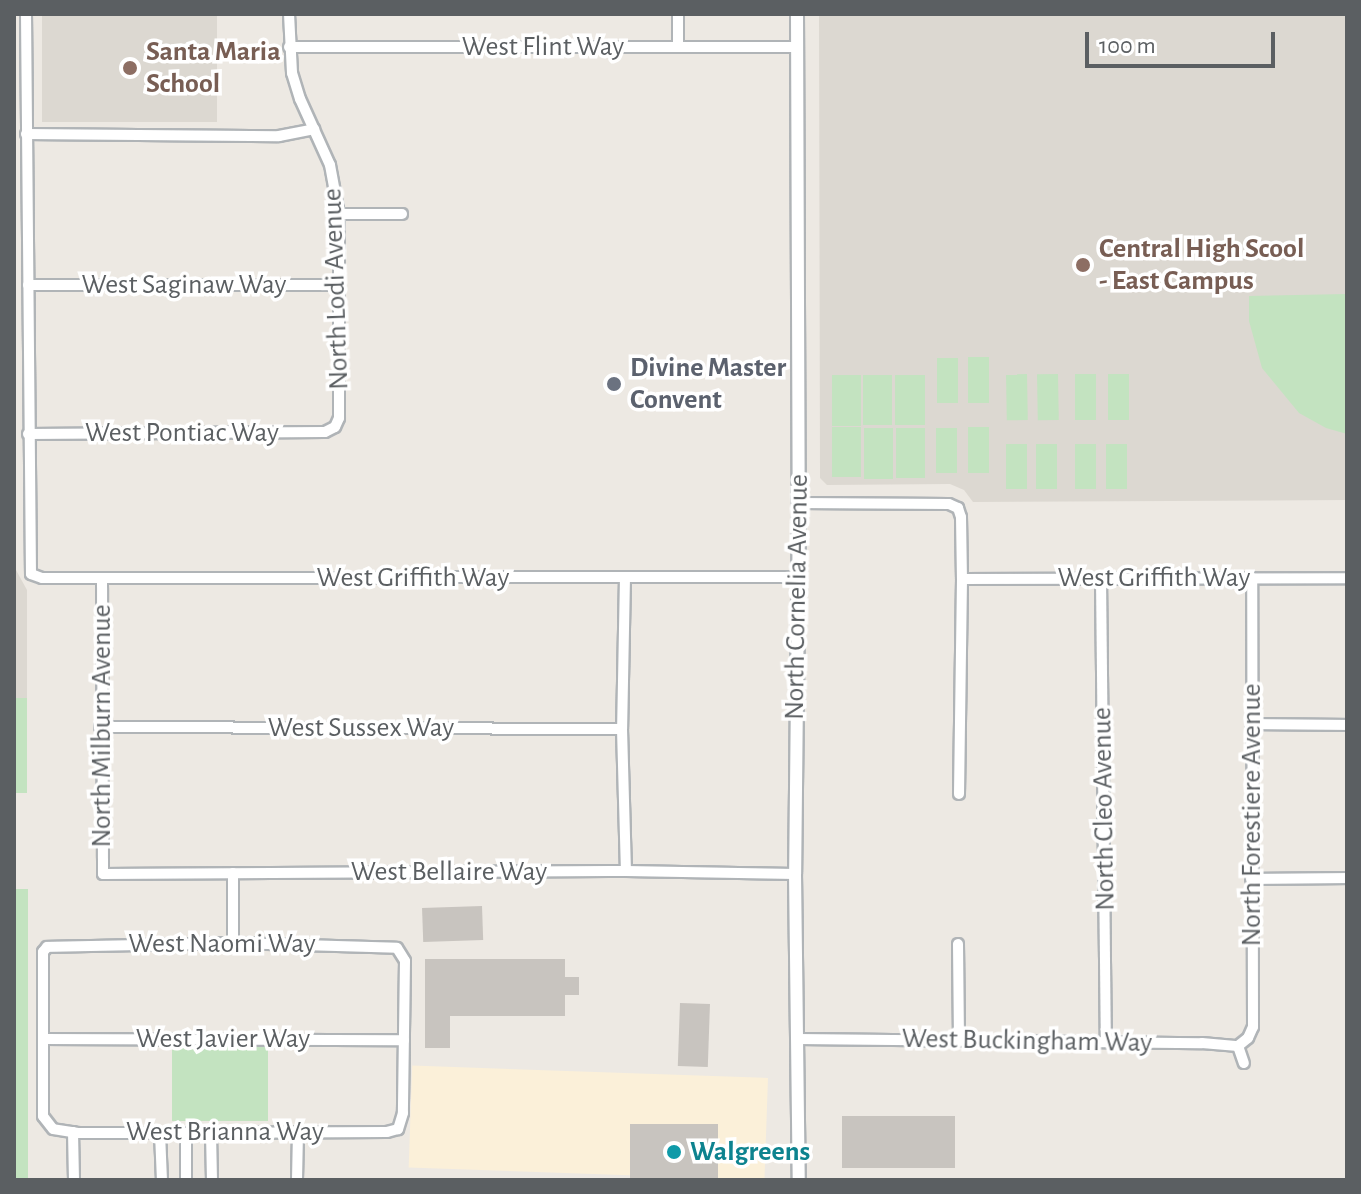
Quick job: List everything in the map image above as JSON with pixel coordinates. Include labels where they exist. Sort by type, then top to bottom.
[{"type":"street","points":[[26,14],[28,434]]},
{"type":"street","name":"North Lodi Avenue","points":[[289,14],[289,47],[300,99],[330,165],[339,214],[339,418],[335,427]]},
{"type":"street","points":[[678,14],[678,47]]},
{"type":"street","name":"North Cornelia Avenue","points":[[797,14],[799,503],[795,874],[799,1180]]},
{"type":"street","name":"West Flint Way","points":[[289,47],[797,47]]},
{"type":"street","points":[[26,134],[279,136],[314,129]]},
{"type":"street","points":[[339,214],[402,214]]},
{"type":"street","name":"West Saginaw Way","points":[[28,285],[339,285]]},
{"type":"street","name":"West Pontiac Way","points":[[28,434],[325,432],[335,427]]},
{"type":"street","name":"West Griffith Way","points":[[28,434],[31,574],[42,578],[796,577]]},
{"type":"street","points":[[799,503],[949,504],[958,508],[961,517],[962,579],[959,794]]},
{"type":"street","points":[[625,577],[622,729],[626,871]]},
{"type":"street","name":"North Milburn Avenue","points":[[102,578],[100,727],[103,874]]},
{"type":"street","name":"North Cleo Avenue","points":[[1101,578],[1106,1040]]},
{"type":"street","name":"North Forestiere Avenue","points":[[1238,1046],[1248,1038],[1253,1027],[1252,578]]},
{"type":"street","name":"West Griffith Way","points":[[962,579],[1347,578]]},
{"type":"street","points":[[1251,724],[1347,725]]},
{"type":"street","name":"West Sussex Way","points":[[100,727],[622,729]]},
{"type":"street","name":"West Bellaire Way","points":[[103,874],[626,871],[795,874]]},
{"type":"street","points":[[233,873],[233,943]]},
{"type":"street","points":[[1251,879],[1347,878]]},
{"type":"street","name":"West Naomi Way","points":[[43,1039],[43,952],[47,947],[233,943],[397,948],[405,961],[404,1040]]},
{"type":"street","points":[[958,944],[959,1039]]},
{"type":"street","name":"West Javier Way","points":[[43,1039],[404,1040]]},
{"type":"street","name":"West Brianna Way","points":[[43,1039],[43,1116],[53,1129],[160,1133],[387,1132],[398,1129],[403,1113],[404,1040]]},
{"type":"street","name":"West Buckingham Way","points":[[798,1039],[1106,1040],[1238,1046]]},
{"type":"street","points":[[1238,1046],[1244,1063]]},
{"type":"street","points":[[73,1132],[74,1180]]},
{"type":"street","points":[[297,1180],[298,1132]]},
{"type":"street","points":[[160,1133],[162,1180]]},
{"type":"street","points":[[186,1133],[186,1180]]},
{"type":"street","points":[[211,1133],[212,1180]]},
{"type":"shaded area","name":"Santa Maria School","points":[[42,14],[217,14],[217,122],[42,122]]},
{"type":"shaded area","name":"Central High Scool - East Campus","points":[[819,14],[1347,14],[1347,500],[973,502],[964,490],[950,484],[827,485],[820,478]]},
{"type":"shaded area","points":[[14,496],[16,570],[27,590],[27,698],[14,698]]},
{"type":"shaded area","points":[[412,1066],[768,1078],[764,1180],[409,1168]]},
{"type":"green space","points":[[1347,294],[1347,434],[1326,428],[1299,413],[1262,368],[1249,321],[1249,296]]},
{"type":"green space","points":[[968,357],[989,357],[989,403],[968,403]]},
{"type":"green space","points":[[937,358],[958,358],[958,403],[937,403]]},
{"type":"green space","points":[[1006,374],[1027,374],[1028,420],[1007,420]]},
{"type":"green space","points":[[1037,374],[1058,374],[1059,420],[1038,420]]},
{"type":"green space","points":[[1075,374],[1096,374],[1096,420],[1075,420]]},
{"type":"green space","points":[[1108,374],[1129,374],[1129,420],[1108,420]]},
{"type":"green space","points":[[832,375],[861,375],[861,426],[832,426]]},
{"type":"green space","points":[[863,375],[892,375],[892,425],[863,425]]},
{"type":"green space","points":[[895,375],[925,375],[925,425],[895,425]]},
{"type":"green space","points":[[832,427],[861,427],[861,477],[832,477]]},
{"type":"green space","points":[[968,427],[989,427],[989,473],[968,473]]},
{"type":"green space","points":[[864,428],[893,428],[893,479],[864,479]]},
{"type":"green space","points":[[896,428],[925,428],[925,478],[896,478]]},
{"type":"green space","points":[[936,428],[957,428],[957,473],[936,473]]},
{"type":"green space","points":[[1006,444],[1027,444],[1027,489],[1006,489]]},
{"type":"green space","points":[[1036,444],[1057,444],[1057,489],[1036,489]]},
{"type":"green space","points":[[1075,444],[1096,444],[1096,489],[1075,489]]},
{"type":"green space","points":[[1106,444],[1127,444],[1127,489],[1106,489]]},
{"type":"green space","points":[[14,698],[27,698],[27,793],[14,793]]},
{"type":"green space","points":[[14,889],[28,889],[28,1180],[14,1180]]},
{"type":"green space","points":[[172,1042],[268,1042],[268,1121],[172,1121]]},
{"type":"building","points":[[482,906],[483,940],[423,942],[422,908]]},
{"type":"building","points":[[425,959],[565,959],[565,977],[579,977],[579,995],[565,995],[565,1016],[450,1016],[450,1048],[425,1048]]},
{"type":"building","points":[[680,1003],[710,1004],[708,1067],[678,1066]]},
{"type":"building","points":[[842,1116],[955,1116],[955,1168],[842,1168]]},
{"type":"building","name":"Walgreens","points":[[630,1124],[718,1124],[718,1180],[630,1180]]},
{"type":"place","name":"Santa Maria School","points":[[130,68]]},
{"type":"place","name":"Central High Scool - East Campus","points":[[1083,265]]},
{"type":"place","name":"Divine Master Convent","points":[[614,384]]},
{"type":"place","name":"Walgreens","points":[[674,1152]]}]
